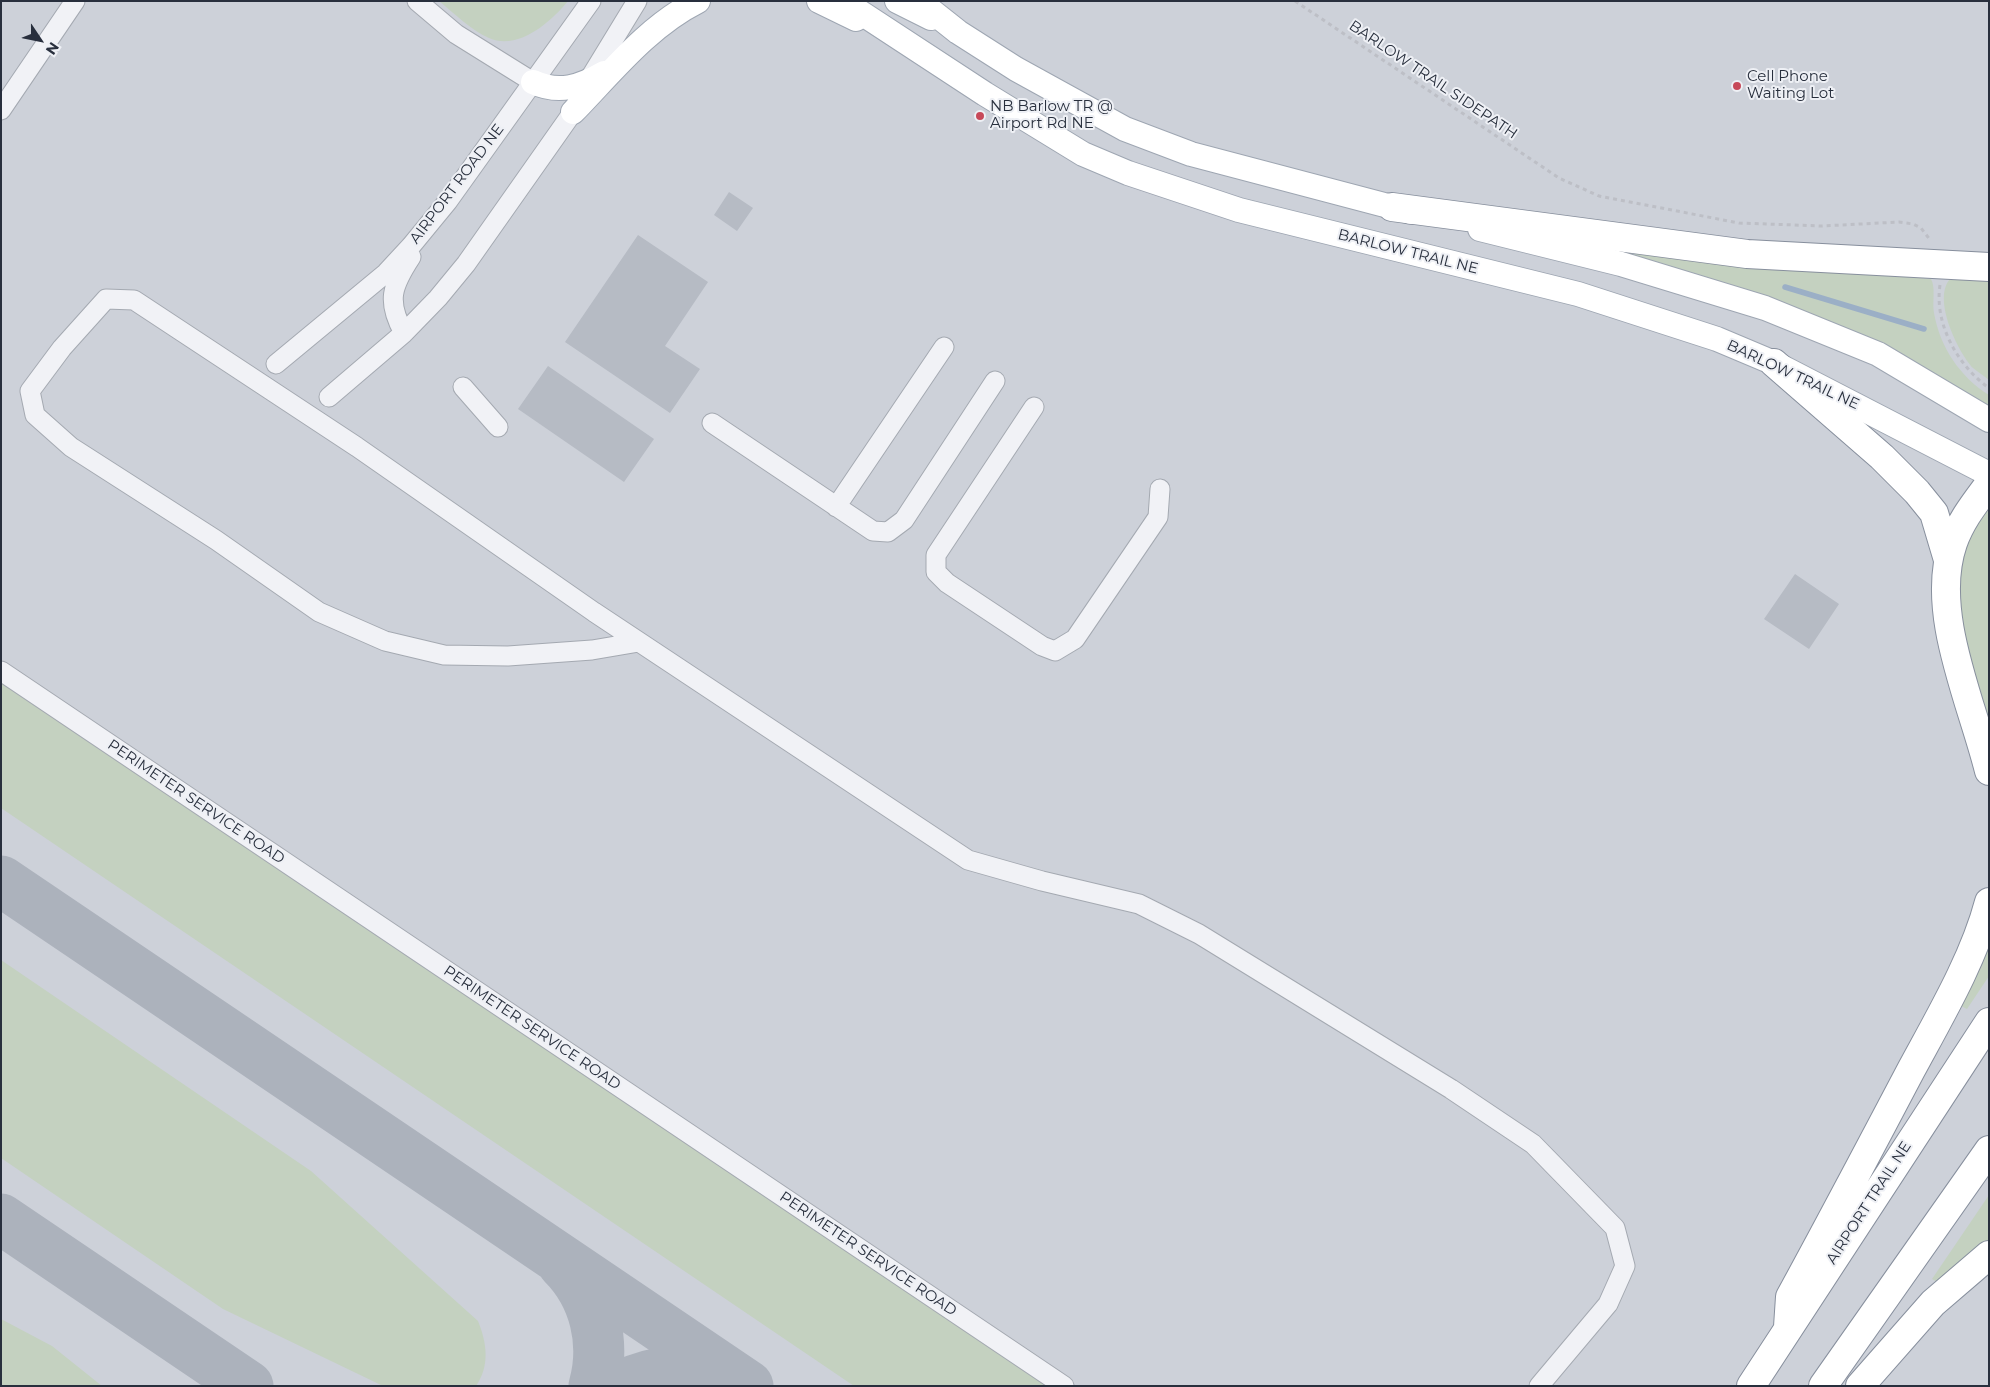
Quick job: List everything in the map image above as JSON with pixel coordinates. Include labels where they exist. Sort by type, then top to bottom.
[{"type":"highway","points":[[1392,207],[1747,254],[1989,267]]},
{"type":"highway","points":[[1774,363],[1882,457],[1917,492],[1934,513],[1948,560]]},
{"type":"highway","points":[[1989,484],[1963,520],[1948,560],[1946,583],[1949,619],[1958,664],[1989,771]]},
{"type":"highway","points":[[1788,1327],[1790,1297],[1928,1040],[1971,951],[1984,921],[1989,902]]},
{"type":"highway","name":"AIRPORT TRAIL NE","points":[[1751,1386],[1989,1022]]},
{"type":"highway","points":[[1823,1386],[1989,1150]]},
{"type":"highway","points":[[1860,1386],[1933,1303],[1989,1255]]},
{"type":"main road","points":[[533,82],[553,89],[570,88],[587,83],[607,72],[678,12],[698,1]]},
{"type":"main road","points":[[819,1],[914,48]]},
{"type":"main road","name":"BARLOW TRAIL NE","points":[[843,1],[1083,154],[1128,173],[1239,210],[1578,294],[1717,339],[1774,363],[1989,474]]},
{"type":"main road","points":[[897,1],[958,32],[1053,91],[1134,132],[1192,154],[1392,207],[1621,264],[1765,308],[1878,354],[1989,420]]},
{"type":"main road","points":[[919,1],[958,32]]},
{"type":"main road","points":[[572,112],[638,46]]},
{"type":"street","points":[[1,110],[75,1]]},
{"type":"street","points":[[417,1],[456,34],[533,82]]},
{"type":"street","name":"AIRPORT ROAD NE","points":[[276,364],[386,273],[448,201],[591,1]]},
{"type":"street","points":[[329,397],[404,333],[438,298],[466,264],[572,112],[587,83],[637,1]]},
{"type":"street","points":[[404,333],[395,317],[392,306],[394,288],[401,272],[448,201]]},
{"type":"street","points":[[639,642],[592,650],[508,656],[444,654],[385,641],[318,612],[216,540],[71,447],[35,415],[30,391],[62,348],[106,299],[134,300],[357,447],[639,642],[968,860],[1042,881],[1139,904],[1199,934],[1443,1084],[1533,1144],[1615,1228],[1625,1266],[1608,1304],[1539,1386]]},
{"type":"street","points":[[836,507],[944,347]]},
{"type":"street","points":[[712,423],[873,531],[888,532],[904,520],[995,381]]},
{"type":"street","points":[[463,387],[498,427]]},
{"type":"street","points":[[1034,406],[936,555],[936,572],[947,583],[1042,646],[1055,651],[1075,640],[1158,517],[1160,489]]},
{"type":"street","name":"PERIMETER SERVICE ROAD","points":[[1,671],[1064,1386]]},
{"type":"path","name":"BARLOW TRAIL SIDEPATH","points":[[1294,1],[1559,178],[1599,196],[1739,223],[1822,226],[1899,222],[1913,224],[1928,236],[1935,246]]},
{"type":"path","points":[[1940,280],[1939,305],[1953,347],[1962,365],[1972,376],[1989,388]]},
{"type":"shaded area","points":[[1,1],[1989,1],[1989,503],[1971,529],[1989,541],[1989,1386],[1,1386]]},
{"type":"green space","points":[[439,1],[568,1],[553,17],[533,32],[511,41],[500,41],[476,31]]},
{"type":"green space","points":[[1609,247],[1739,263],[1931,279],[1934,313],[1941,338],[1960,370],[1989,395],[1989,407],[1735,287],[1609,250]]},
{"type":"green space","points":[[1950,279],[1989,281],[1989,380],[1973,368],[1954,338],[1945,312],[1944,299],[1945,288]]},
{"type":"green space","points":[[1989,509],[1989,729],[1965,645],[1958,588],[1962,560],[1972,533]]},
{"type":"green space","points":[[1,680],[1047,1386],[854,1386],[1,808]]},
{"type":"green space","points":[[1989,942],[1989,976],[1967,1009],[1959,1005]]},
{"type":"green space","points":[[1,960],[311,1171],[478,1321],[486,1354],[483,1370],[476,1386],[383,1386],[223,1309],[1,1158]]},
{"type":"green space","points":[[1989,1195],[1989,1241],[1939,1283],[1932,1279]]},
{"type":"green space","points":[[1,1319],[52,1346],[102,1386],[1,1386]]},
{"type":"building","points":[[729,192],[753,208],[737,231],[714,215]]},
{"type":"building","points":[[638,235],[708,282],[665,346],[700,369],[670,413],[565,342]]},
{"type":"building","points":[[548,366],[654,439],[624,482],[518,409]]},
{"type":"building","points":[[1795,574],[1839,604],[1809,649],[1764,619]]},
{"type":"waterway","points":[[1785,287],[1924,329]]},
{"type":"taxiway","points":[[1,881],[748,1386]]},
{"type":"taxiway","points":[[1,1219],[248,1386]]},
{"type":"taxiway","points":[[563,1264],[583,1291],[595,1321],[599,1353],[594,1386]]},
{"type":"taxiway","points":[[620,1386],[634,1380],[676,1370],[704,1371],[733,1379]]},
{"type":"place","name":"Cell Phone Waiting Lot","points":[[1737,86]]},
{"type":"place","name":"NB Barlow TR @ Airport Rd NE","points":[[980,116]]}]
